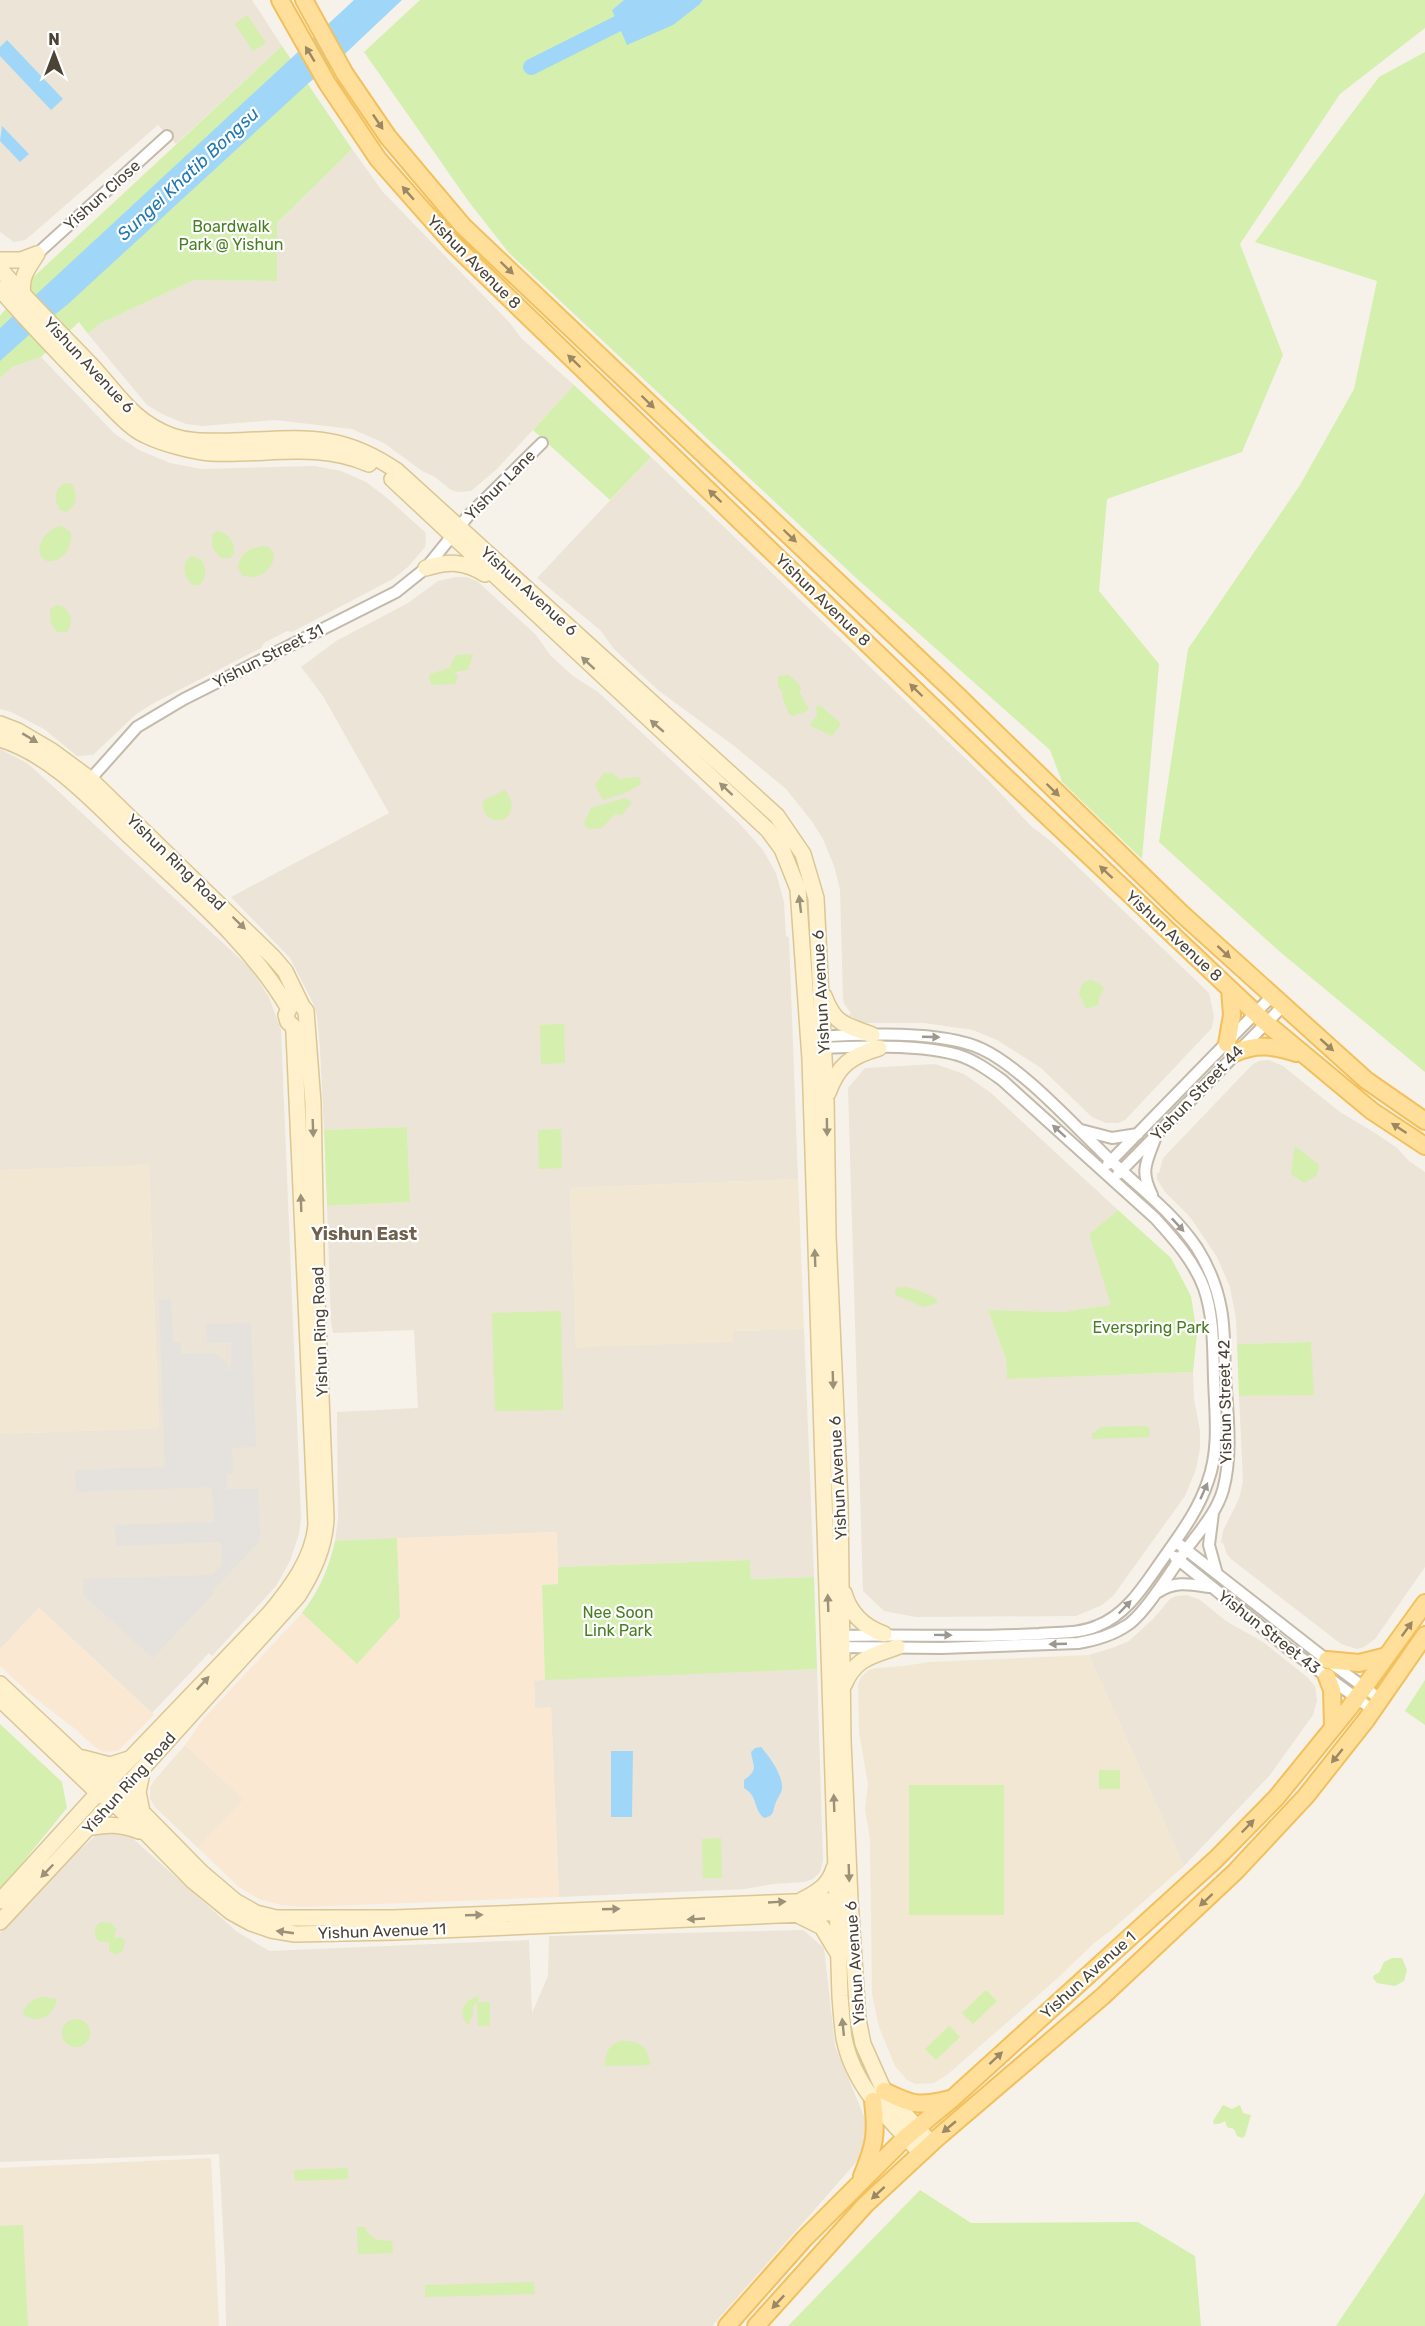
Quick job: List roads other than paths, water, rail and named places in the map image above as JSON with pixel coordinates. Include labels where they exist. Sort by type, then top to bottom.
[{"type":"main road","name":"Yishun Avenue 8","points":[[280,0],[327,83],[378,159],[452,243],[994,766],[1260,1017],[1372,1111],[1425,1146]]},
{"type":"main road","name":"Yishun Avenue 8","points":[[304,0],[345,74],[388,138],[463,226],[957,695],[1181,913],[1366,1080],[1425,1121]]},
{"type":"main road","points":[[0,260],[21,260],[37,254]]},
{"type":"main road","points":[[21,299],[24,274],[37,254]]},
{"type":"main road","name":"Yishun Avenue 6","points":[[0,269],[21,299],[41,336],[124,419],[144,435],[210,453],[316,450],[357,459],[373,466],[390,478],[455,531],[624,686],[768,830],[782,849],[795,878],[801,904],[816,1042],[826,1097],[830,1269],[840,1502],[841,1582],[836,1642],[836,1862],[844,1906],[858,2019],[878,2096]]},
{"type":"main road","name":"Yishun Avenue 6","points":[[0,289],[21,299],[52,326],[106,382],[125,406],[153,427],[194,442],[317,439],[339,442],[378,458],[398,471],[499,580],[777,816],[797,842],[812,879],[816,898],[820,988],[816,1042],[826,1535],[836,1642],[843,1689],[844,1906],[839,1955],[844,2039],[864,2087],[878,2096],[926,2148]]},
{"type":"main road","points":[[426,568],[445,562],[458,562],[468,564],[499,580]]},
{"type":"main road","name":"Yishun Ring Road","points":[[0,724],[18,731],[85,784],[251,954],[298,1016],[313,1103],[313,1343],[326,1518],[323,1544],[315,1564],[308,1580],[286,1610],[138,1762],[103,1787],[0,1901]]},
{"type":"main road","name":"Yishun Ring Road","points":[[0,739],[48,757]]},
{"type":"main road","points":[[820,988],[830,1012],[838,1021],[875,1041],[850,1059],[834,1076],[826,1097]]},
{"type":"main road","points":[[1230,989],[1231,1048],[1266,1045],[1306,1056]]},
{"type":"main road","points":[[826,1535],[835,1528],[835,1513],[840,1502]]},
{"type":"main road","points":[[841,1582],[847,1603],[855,1615],[868,1628],[884,1634]]},
{"type":"main road","name":"Yishun Avenue 1","points":[[727,2326],[804,2239],[911,2133],[953,2098],[1216,1859],[1276,1798],[1360,1693],[1425,1603]]},
{"type":"main road","name":"Yishun Avenue 1","points":[[756,2326],[865,2205],[926,2148],[1103,1996],[1236,1871],[1306,1796],[1425,1635]]},
{"type":"main road","points":[[843,1689],[848,1676],[858,1662],[897,1647]]},
{"type":"main road","points":[[1333,1727],[1332,1690],[1327,1669],[1387,1656]]},
{"type":"main road","name":"Yishun Avenue 11","points":[[0,1684],[76,1764],[116,1798],[193,1881],[231,1912],[251,1923],[271,1930],[295,1934],[395,1932],[754,1909],[844,1906]]},
{"type":"main road","name":"Yishun Avenue 11","points":[[0,1699],[62,1749]]},
{"type":"main road","points":[[77,1815],[81,1795],[76,1764],[110,1765],[138,1762],[138,1792],[142,1812]]},
{"type":"main road","name":"Yishun Ring Road","points":[[0,1922],[116,1798],[138,1762]]},
{"type":"main road","name":"Yishun Avenue 11","points":[[116,1798],[142,1812],[201,1872],[235,1901],[256,1913],[276,1918],[394,1918],[754,1909]]},
{"type":"main road","points":[[88,1828],[113,1824],[147,1834]]},
{"type":"main road","points":[[836,1862],[831,1878],[798,1907],[822,1927],[839,1955]]},
{"type":"main road","points":[[860,2183],[874,2148],[878,2096],[916,2104],[953,2098]]},
{"type":"main road","points":[[769,2279],[784,2270],[795,2272],[800,2278]]},
{"type":"street","name":"Yishun Close","points":[[37,254],[167,136]]},
{"type":"street","name":"Yishun Lane","points":[[455,531],[542,443]]},
{"type":"street","name":"Yishun Street 31","points":[[85,784],[137,727],[184,699],[396,592],[426,568],[455,531]]},
{"type":"street","name":"Yishun Street 44","points":[[1111,1180],[1158,1133],[1231,1048],[1277,1001]]},
{"type":"street","name":"Yishun Street 42","points":[[816,1042],[944,1038],[983,1049],[1002,1060],[1153,1198],[1189,1237],[1213,1278],[1222,1311],[1227,1471],[1223,1492],[1213,1512],[1155,1594],[1129,1625],[1099,1639],[1078,1643],[942,1648],[836,1642]]},
{"type":"street","name":"Yishun Street 42","points":[[836,1642],[884,1634],[1017,1635],[1074,1632],[1098,1626],[1119,1614],[1131,1600],[1168,1551],[1198,1505],[1214,1461],[1216,1441],[1212,1328],[1209,1307],[1204,1288],[1193,1266],[1174,1239],[1155,1218],[1002,1080],[981,1065],[960,1055],[936,1049],[875,1041]]},
{"type":"street","name":"Yishun Street 44","points":[[1102,1171],[1138,1134],[1231,1048]]},
{"type":"street","points":[[1078,1128],[1112,1138],[1138,1134]]},
{"type":"street","points":[[1153,1198],[1144,1177],[1144,1169],[1158,1133]]},
{"type":"street","points":[[1213,1512],[1209,1545],[1217,1574]]},
{"type":"street","name":"Yishun Street 43","points":[[1175,1541],[1261,1608],[1327,1669],[1376,1704]]},
{"type":"street","name":"Yishun Street 43","points":[[1168,1551],[1285,1647],[1327,1669],[1360,1693]]},
{"type":"street","points":[[1155,1594],[1169,1586],[1183,1583],[1212,1587]]},
{"type":"water","name":"Sungei Khatib Bongsu","points":[[354,0],[402,0],[67,305],[0,361],[0,328]]},
{"type":"water","points":[[624,0],[703,0],[673,25],[627,45],[612,10]]},
{"type":"water","points":[[7,40],[63,99],[51,110],[0,56],[0,47]]},
{"type":"water","points":[[2,126],[29,154],[20,162],[0,141]]},
{"type":"water","points":[[761,1747],[772,1761],[782,1784],[772,1814],[764,1818],[752,1795],[744,1788],[744,1780],[754,1768],[751,1752]]},
{"type":"water","points":[[611,1751],[633,1751],[632,1817],[611,1817]]},
{"type":"waterway","points":[[531,67],[655,5],[658,0]]},
{"type":"district","name":"Yishun East","points":[[364,1234]]},
{"type":"park label","name":"Boardwalk Park @ Yishun","points":[[231,235]]},
{"type":"park label","name":"Everspring Park","points":[[1151,1327]]},
{"type":"park label","name":"Nee Soon Link Park","points":[[618,1621]]}]
